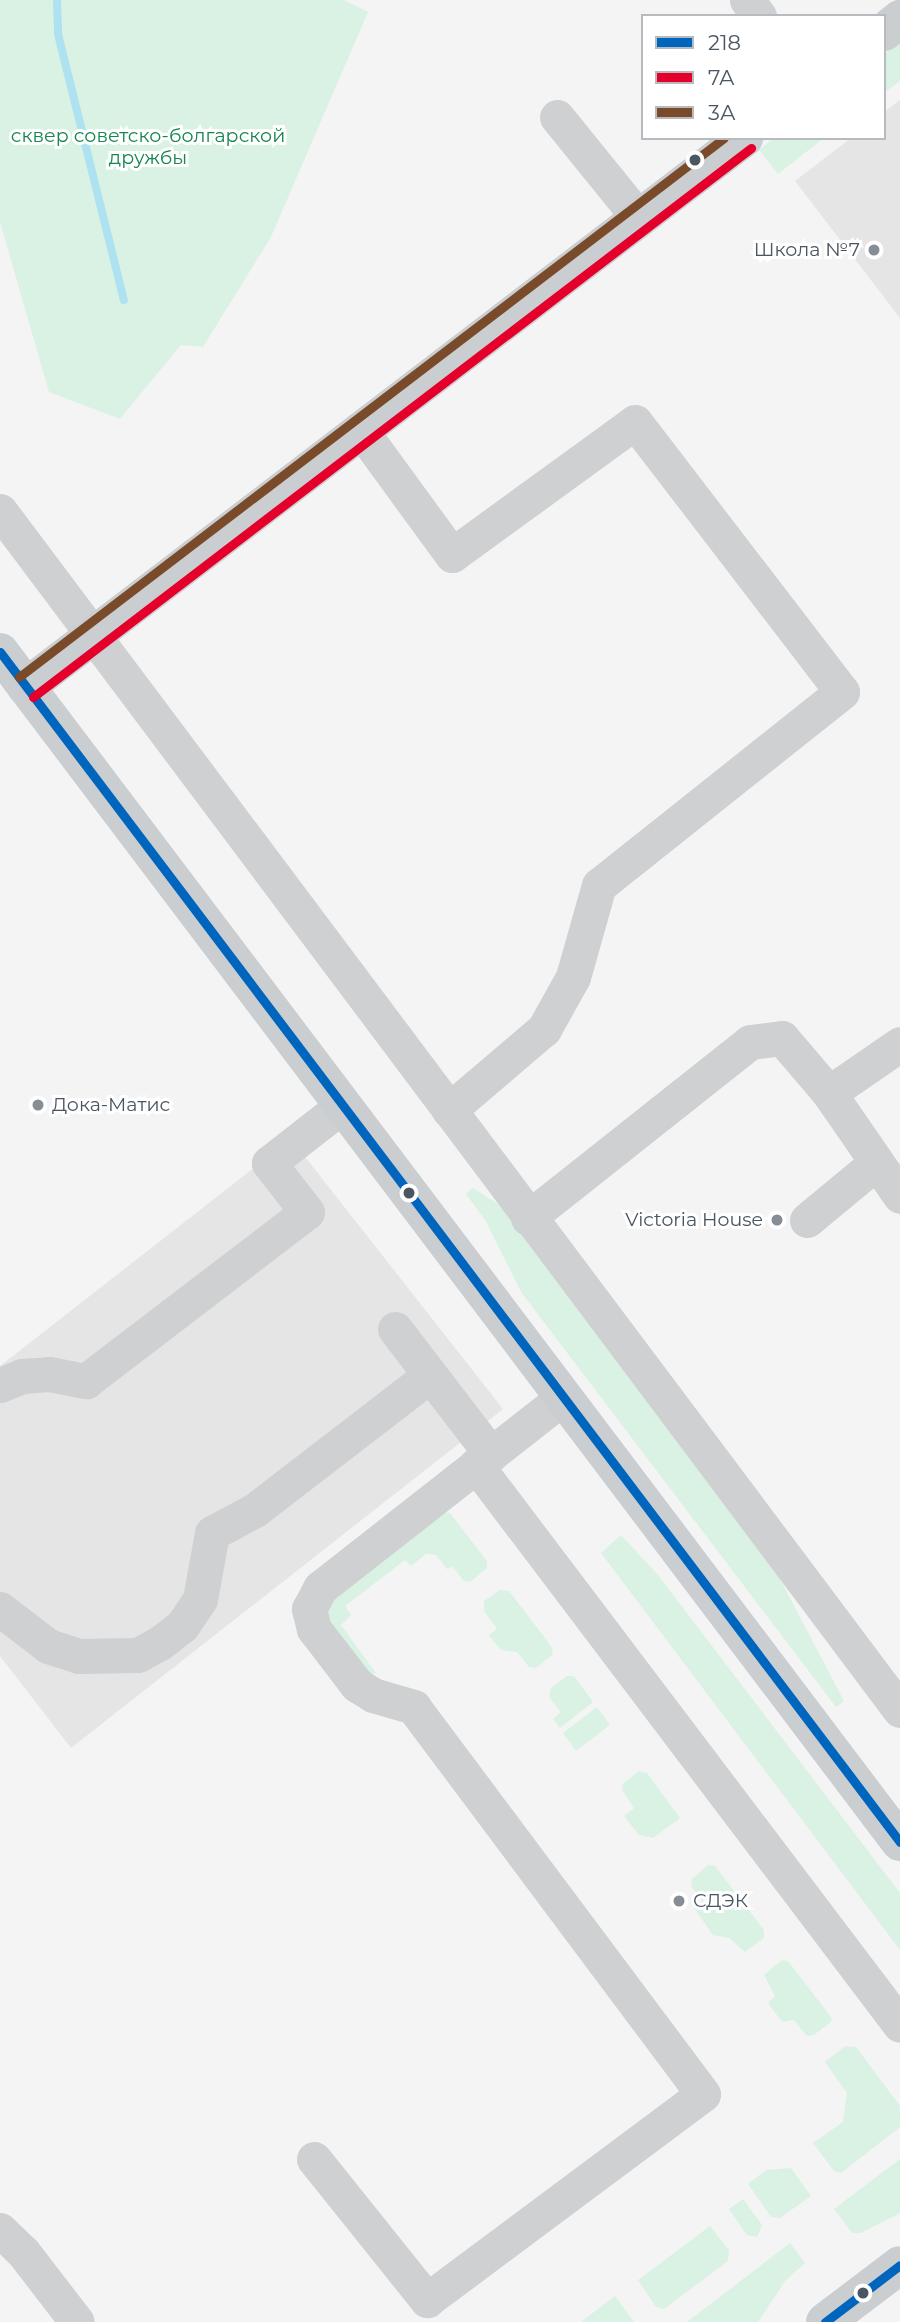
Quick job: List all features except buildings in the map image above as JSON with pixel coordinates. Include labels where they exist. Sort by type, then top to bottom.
[{"type":"main road","points":[[886,30],[900,19]]},
{"type":"main road","points":[[26,687],[741,140]]},
{"type":"main road","points":[[0,652],[900,1842]]},
{"type":"main road","points":[[825,2322],[900,2265]]},
{"type":"street","points":[[747,0],[758,14]]},
{"type":"street","points":[[558,117],[638,217]]},
{"type":"street","points":[[360,429],[452,555],[635,422],[842,692],[599,885],[573,977],[544,1029],[449,1110]]},
{"type":"street","points":[[0,511],[528,1218],[900,1710]]},
{"type":"street","points":[[528,1218],[750,1042],[782,1038],[829,1093],[900,1196]]},
{"type":"street","points":[[829,1093],[900,1044]]},
{"type":"street","points":[[0,1385],[22,1376],[49,1374],[86,1381],[307,1212],[269,1163],[342,1107]]},
{"type":"street","points":[[807,1220],[876,1163]]},
{"type":"street","points":[[395,1329],[430,1375],[484,1459],[900,2025]]},
{"type":"street","points":[[0,1609],[48,1646],[78,1656],[138,1655],[182,1626],[200,1599],[212,1533],[255,1510],[430,1375]]},
{"type":"street","points":[[314,2159],[435,2311],[703,2094],[414,1707],[373,1695],[357,1685],[314,1629],[309,1609],[320,1588],[562,1398]]},
{"type":"street","points":[[0,2230],[23,2252],[77,2322]]},
{"type":"shaded area","name":"Школа №7","points":[[900,100],[900,318],[795,181],[848,140],[886,140],[886,110]]},
{"type":"shaded area","points":[[291,1139],[503,1409],[71,1748],[0,1656],[0,1366]]},
{"type":"green space","name":"сквер советско-болгарской дружбы","points":[[0,0],[344,0],[368,12],[271,237],[203,347],[181,345],[120,419],[49,392],[0,222]]},
{"type":"green space","points":[[900,42],[900,81],[886,92],[886,52]]},
{"type":"green space","points":[[772,140],[821,140],[778,174],[759,150]]},
{"type":"green space","points":[[473,1188],[501,1206],[769,1558],[844,1701],[836,1707],[521,1292],[485,1220],[466,1194]]},
{"type":"green space","points":[[442,1513],[450,1513],[487,1561],[487,1568],[470,1582],[464,1581],[452,1566],[447,1569],[436,1555],[426,1554],[411,1566],[405,1560],[345,1606],[351,1615],[341,1625],[376,1673],[366,1675],[324,1616],[331,1598]]},
{"type":"green space","points":[[621,1535],[658,1575],[900,1893],[900,1950],[601,1553]]},
{"type":"green space","points":[[500,1590],[509,1591],[551,1646],[553,1654],[536,1668],[529,1667],[517,1652],[501,1650],[489,1635],[497,1629],[484,1611],[484,1601]]},
{"type":"green space","points":[[567,1676],[574,1676],[593,1702],[560,1728],[553,1719],[561,1712],[549,1697],[551,1688]]},
{"type":"green space","points":[[597,1707],[610,1725],[576,1751],[563,1733]]},
{"type":"green space","points":[[639,1771],[647,1773],[680,1818],[653,1838],[639,1835],[624,1816],[634,1808],[622,1790],[623,1784]]},
{"type":"green space","points":[[708,1865],[715,1866],[764,1930],[764,1938],[745,1952],[729,1938],[713,1935],[694,1908],[703,1901],[691,1886],[692,1879]]},
{"type":"green space","points":[[782,1960],[788,1961],[831,2017],[832,2021],[814,2035],[807,2036],[794,2020],[782,2022],[768,2003],[775,1996],[764,1975]]},
{"type":"green space","points":[[845,2046],[856,2047],[900,2106],[900,2127],[841,2173],[834,2171],[813,2143],[843,2122],[847,2093],[825,2062]]},
{"type":"green space","points":[[900,2159],[900,2213],[861,2233],[852,2233],[834,2209]]},
{"type":"green space","points":[[791,2168],[811,2196],[780,2218],[771,2217],[748,2184],[766,2170]]},
{"type":"green space","points":[[743,2199],[762,2225],[757,2237],[747,2235],[729,2209]]},
{"type":"green space","points":[[710,2226],[729,2250],[728,2261],[664,2309],[656,2307],[638,2280]]},
{"type":"green space","points":[[790,2243],[805,2263],[785,2281],[758,2322],[687,2322]]},
{"type":"green space","points":[[615,2296],[634,2322],[581,2322]]},
{"type":"waterway","points":[[57,0],[58,34],[124,300]]},
{"type":"transit line","name":"3А","points":[[19,677],[721,140]]},
{"type":"transit line","name":"7А","points":[[33,697],[751,148]]},
{"type":"transit line","name":"218","points":[[0,652],[900,1842]]},
{"type":"transit line","name":"218","points":[[825,2322],[900,2265]]},
{"type":"place","name":"Школа №7","points":[[874,250]]},
{"type":"place","name":"Дока-Матис","points":[[38,1105]]},
{"type":"place","name":"Victoria House","points":[[777,1220]]},
{"type":"place","name":"СДЭК","points":[[679,1901]]}]
